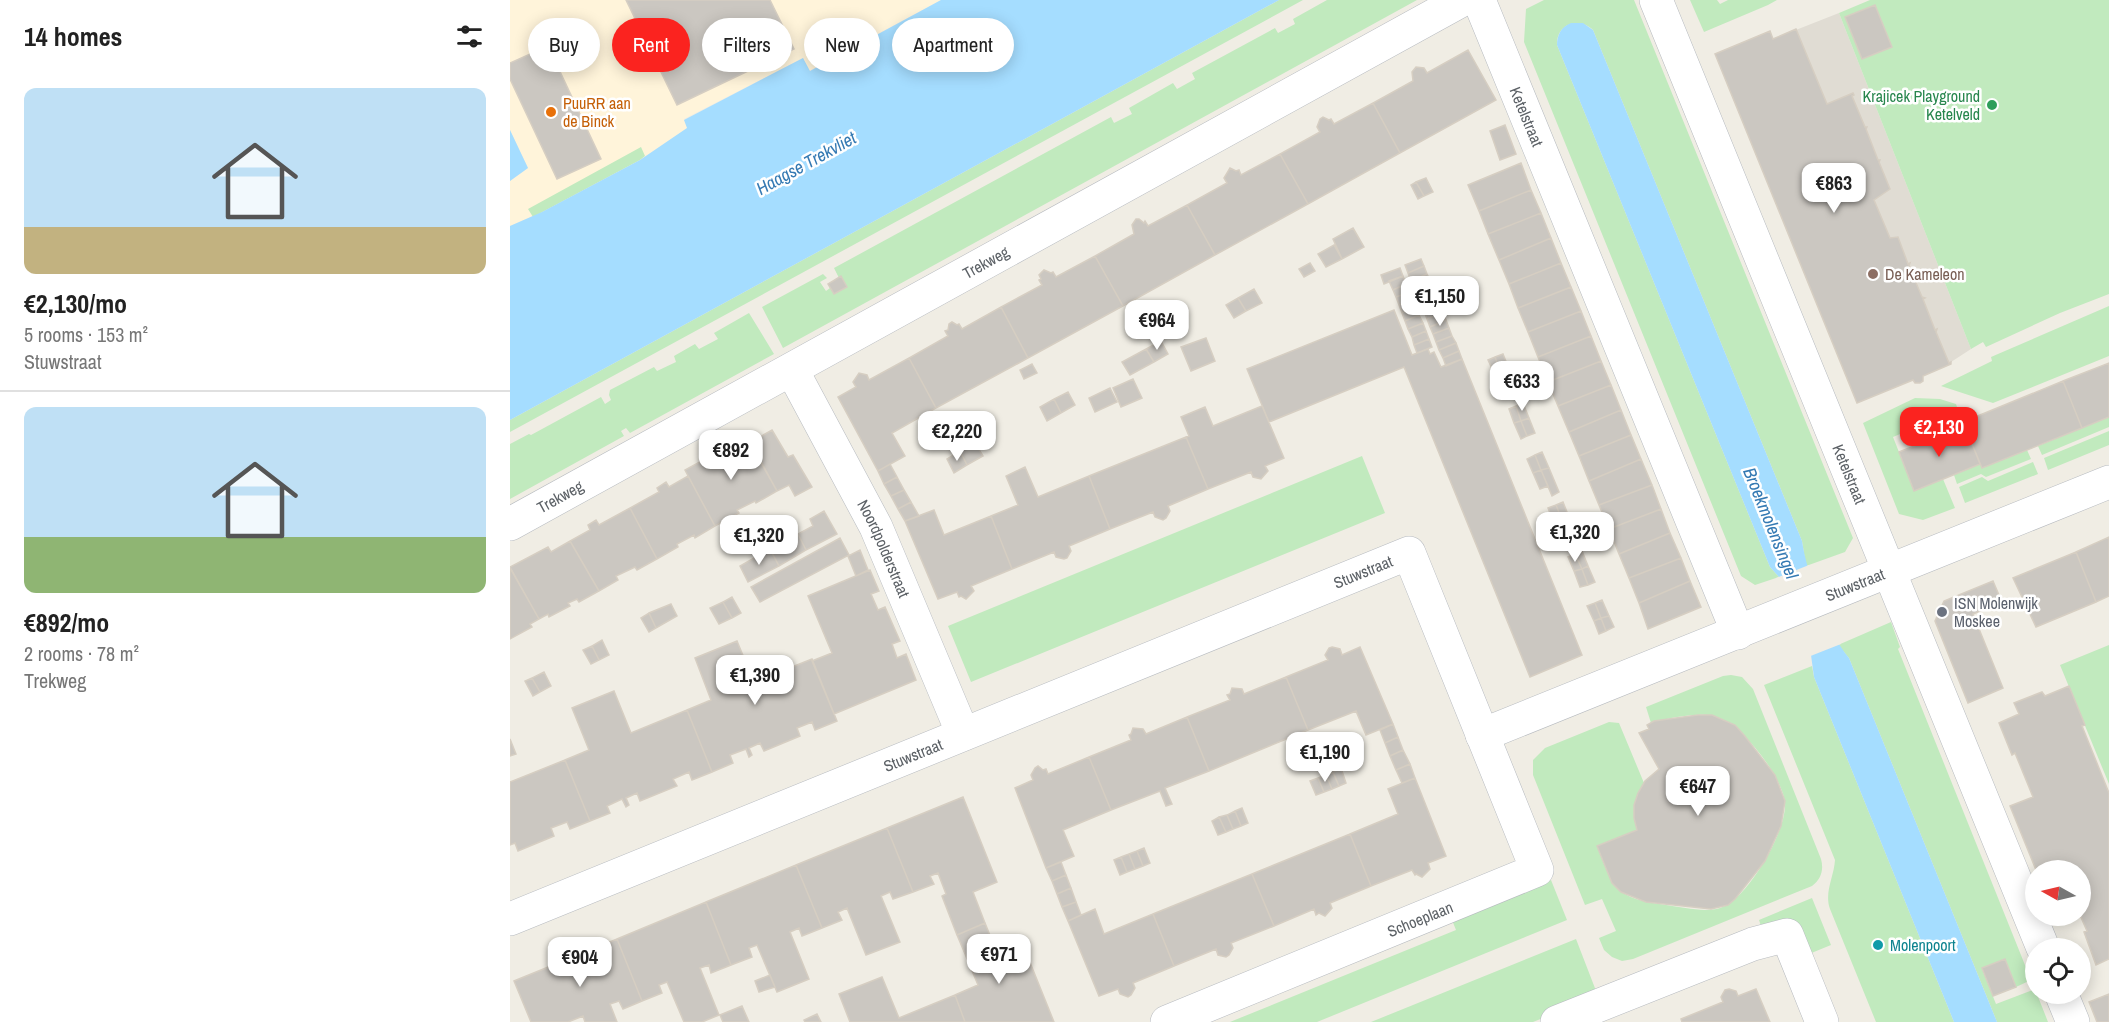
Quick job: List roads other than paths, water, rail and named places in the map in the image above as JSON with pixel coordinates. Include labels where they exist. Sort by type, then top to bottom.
[{"type":"street","name":"Trekweg","points":[[510,524],[1462,0]]},
{"type":"street","name":"Ketelstraat","points":[[1479,0],[1738,633]]},
{"type":"street","name":"Ketelstraat","points":[[1656,0],[2039,938]]},
{"type":"street","name":"Noordpolderstraat","points":[[792,370],[876,526],[963,734]]},
{"type":"street","name":"Stuwstraat","points":[[510,919],[1409,553],[1482,735],[1838,594],[2109,482]]},
{"type":"street","name":"Schoeplaan","points":[[1167,1022],[1537,870],[1482,735]]},
{"type":"street","points":[[1557,1022],[1754,944],[1787,935],[1822,1022]]},
{"type":"street","points":[[2066,1004],[2073,1022]]},
{"type":"water","name":"Haagse Trekvliet","points":[[941,0],[1279,0],[510,420],[510,226],[542,212],[640,160],[687,128],[684,120],[776,72],[792,72],[792,64],[803,58],[804,72],[880,72],[880,33],[892,27],[892,72],[1014,72],[1014,18],[908,18]]},
{"type":"water","name":"Broekmolensingel","points":[[1571,23],[1583,23],[1593,30],[1802,541],[1808,570],[1819,602],[1833,633],[1849,658],[1997,1022],[1954,1022],[1814,677],[1811,655],[1779,577],[1770,567],[1557,45],[1560,32]]},
{"type":"water","points":[[510,130],[528,168],[510,181]]},
{"type":"place","name":"Krajicek Playground Ketelveld","points":[[1992,105]]},
{"type":"place","name":"PuuRR aan de Binck","points":[[551,112]]},
{"type":"place","name":"De Kameleon","points":[[1873,274]]},
{"type":"place","name":"ISN Molenwijk Moskee","points":[[1942,612]]},
{"type":"place","name":"Molenpoort","points":[[1878,945]]}]
